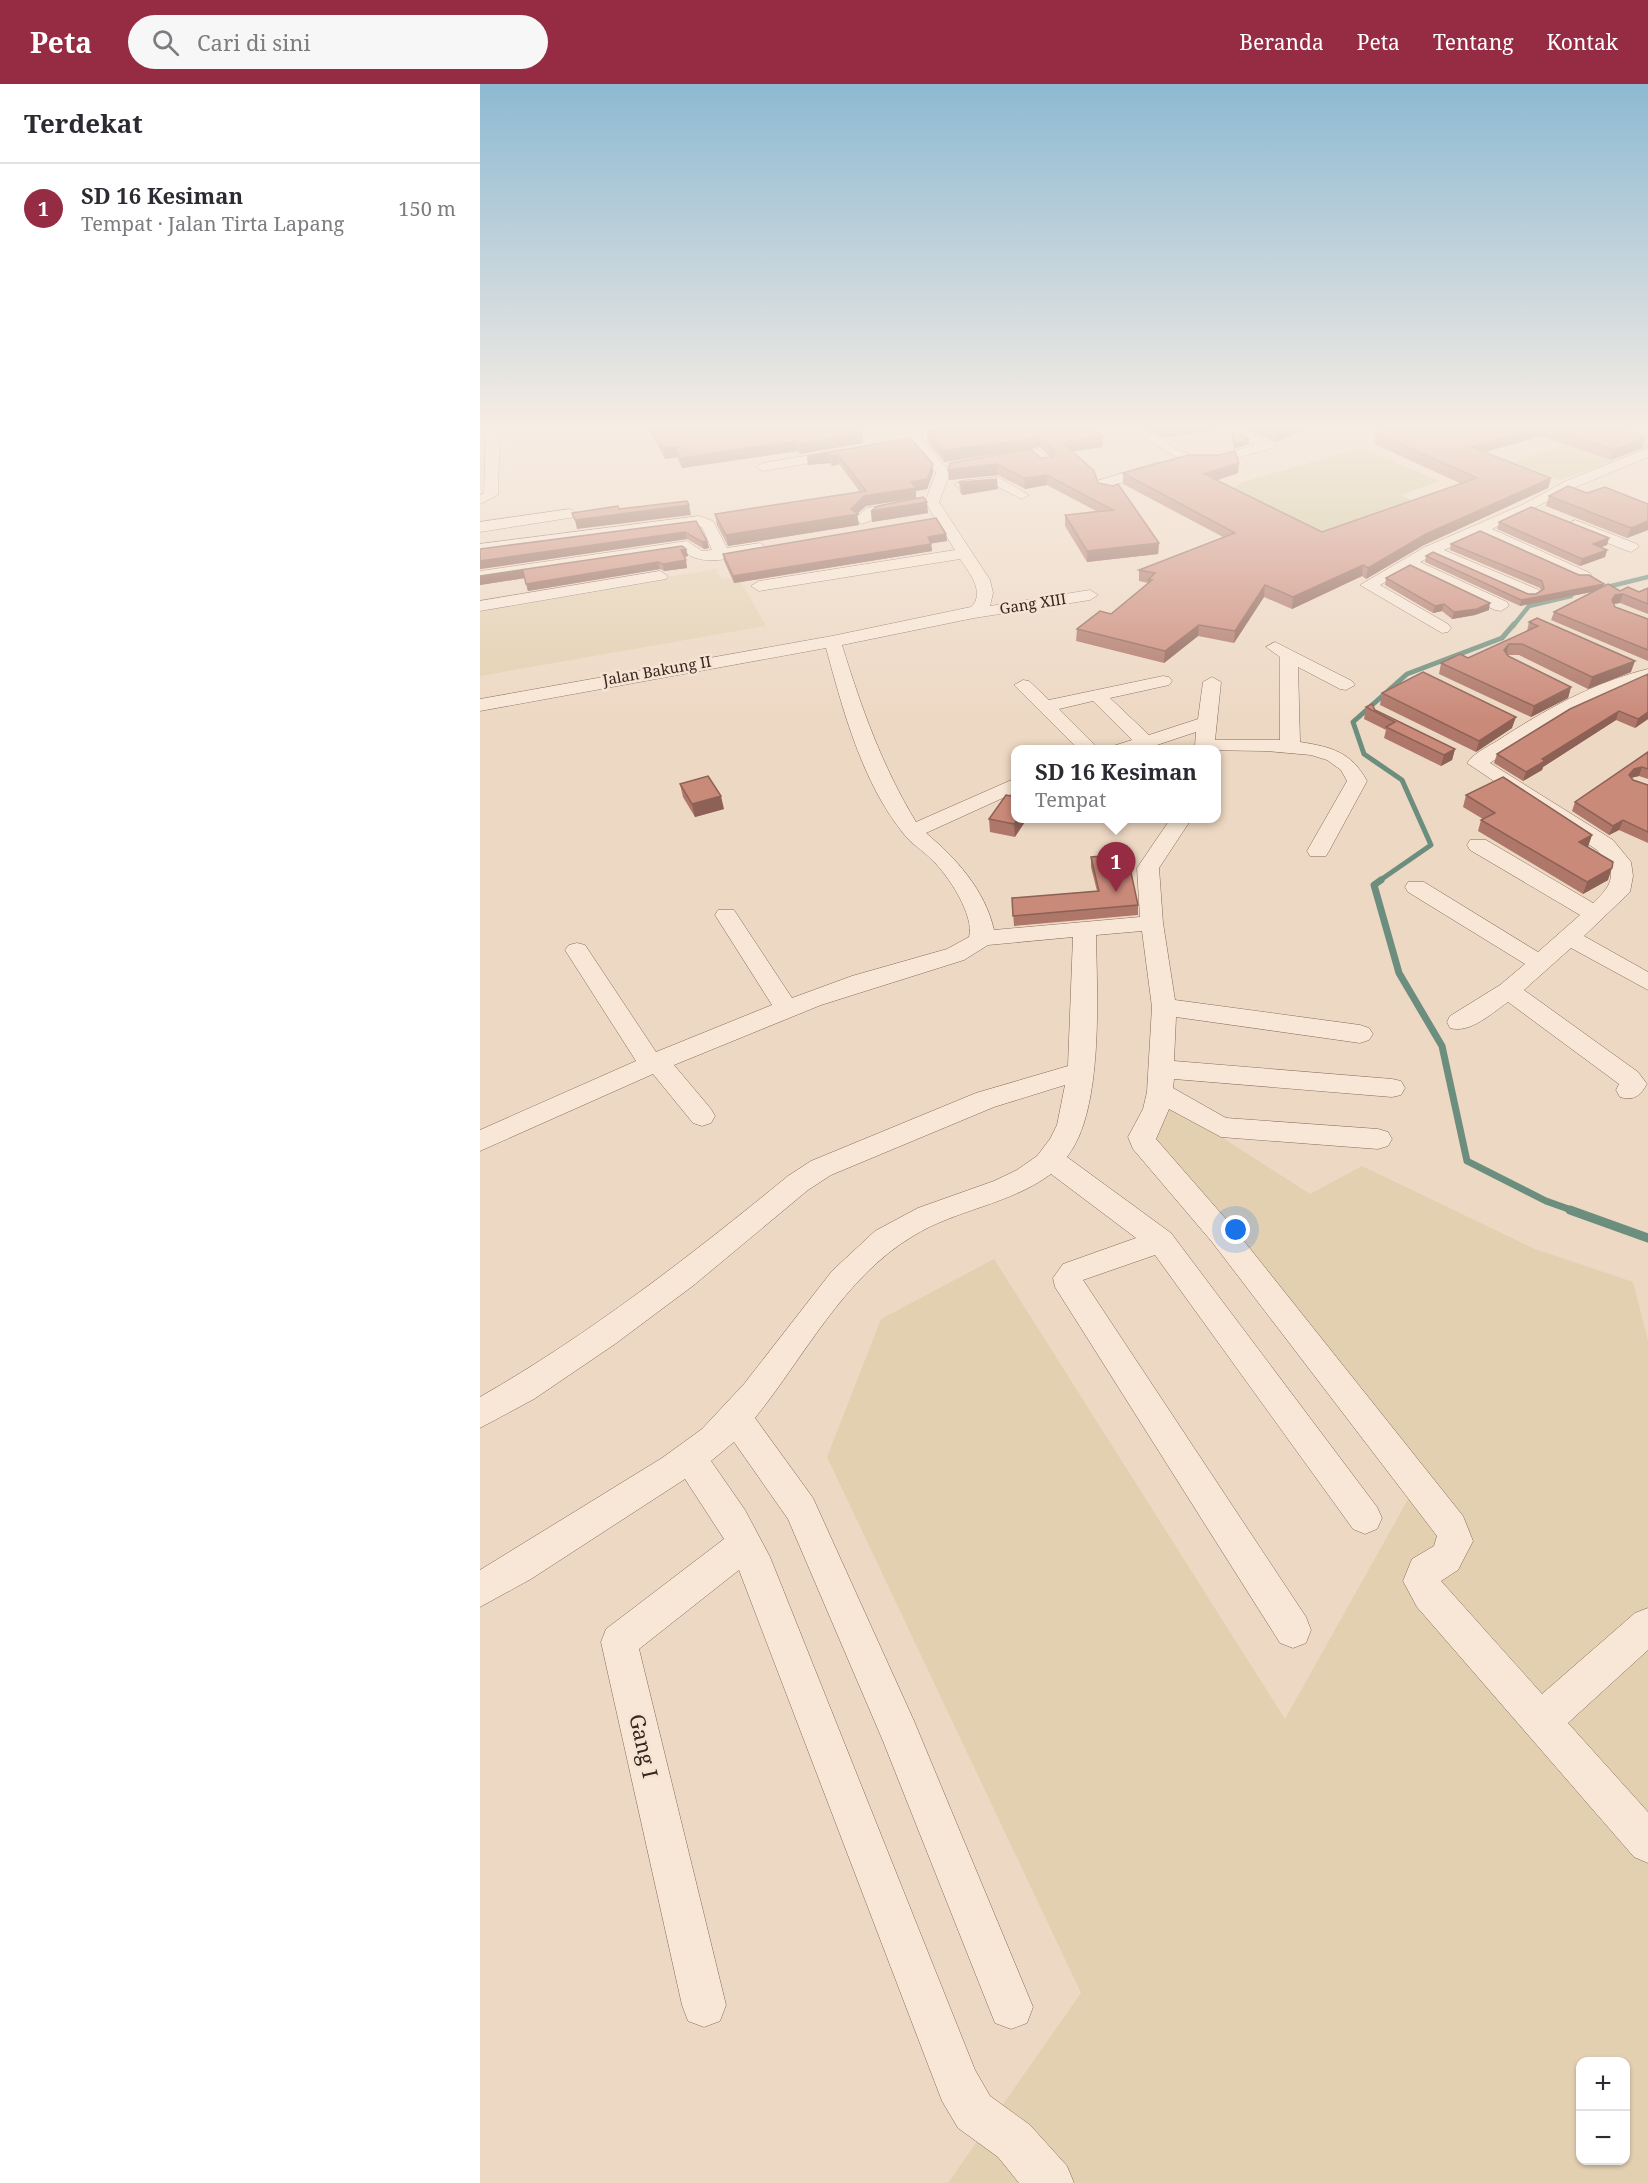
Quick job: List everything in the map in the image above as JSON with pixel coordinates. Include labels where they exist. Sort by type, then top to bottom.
[{"type":"street","points":[[480,526],[495,524]]},
{"type":"street","points":[[480,549],[676,524]]},
{"type":"street","points":[[708,524],[722,554]]},
{"type":"street","points":[[952,524],[984,587],[983,605],[975,613]]},
{"type":"street","points":[[1442,628],[1368,585],[1431,550],[1490,524]]},
{"type":"street","points":[[1573,524],[1631,547]]},
{"type":"street","points":[[1479,529],[1584,576]]},
{"type":"street","points":[[852,534],[873,531]]},
{"type":"street","points":[[480,576],[687,546],[700,556],[781,545]]},
{"type":"street","points":[[1431,550],[1533,594]]},
{"type":"street","points":[[759,586],[967,553]]},
{"type":"street","points":[[584,560],[588,588]]},
{"type":"street","points":[[1408,563],[1501,606]]},
{"type":"street","points":[[480,606],[660,576]]},
{"type":"street","name":"Gang XIII","points":[[834,641],[975,613],[1090,595]]},
{"type":"street","points":[[480,1141],[654,1063],[786,1008],[873,978],[957,954],[976,945],[982,938],[982,928],[970,900],[952,871],[940,855],[912,831],[890,795],[864,741],[834,641]]},
{"type":"street","name":"Jalan Bakung II","points":[[480,705],[834,641]]},
{"type":"street","points":[[1290,746],[1281,650],[1346,685]]},
{"type":"street","points":[[1626,671],[1648,693]]},
{"type":"street","points":[[1459,1022],[1509,991],[1570,938],[1619,891],[1622,876],[1620,862],[1614,853],[1468,759],[1530,728],[1577,693],[1626,671],[1648,672]]},
{"type":"street","points":[[1045,706],[1163,681]]},
{"type":"street","points":[[1204,745],[1212,682]]},
{"type":"street","points":[[1023,685],[1086,745]]},
{"type":"street","points":[[1096,694],[1145,742]]},
{"type":"street","points":[[1509,717],[1530,728]]},
{"type":"street","points":[[1136,745],[1206,723]]},
{"type":"street","points":[[1221,748],[1290,746],[1330,753],[1357,778],[1340,814],[1318,851]]},
{"type":"street","points":[[912,831],[1011,786]]},
{"type":"street","points":[[1179,823],[1148,868],[1152,923],[1164,1007],[1156,1109],[1142,1137],[1143,1142],[1229,1243],[1451,1527],[1456,1541],[1446,1558],[1425,1570],[1420,1581],[1430,1595],[1648,1843]]},
{"type":"street","points":[[1478,844],[1594,913]]},
{"type":"street","points":[[1416,886],[1540,963]]},
{"type":"street","points":[[726,915],[786,1008]]},
{"type":"street","points":[[982,938],[1152,923]]},
{"type":"street","points":[[480,1590],[690,1458],[736,1418],[842,1276],[875,1246],[908,1224],[1014,1184],[1051,1160],[1062,1144],[1071,1122],[1085,995],[1084,929]]},
{"type":"street","points":[[1570,938],[1648,982]]},
{"type":"street","points":[[577,950],[654,1063],[702,1116]]},
{"type":"street","points":[[1509,991],[1629,1078],[1634,1084],[1629,1090]]},
{"type":"street","points":[[1164,1007],[1360,1035]]},
{"type":"street","points":[[480,1414],[569,1359],[655,1298],[798,1183],[821,1168],[985,1100],[1078,1072]]},
{"type":"street","points":[[1160,1080],[1392,1088]]},
{"type":"street","points":[[1160,1080],[1221,1127],[1378,1139]]},
{"type":"street","points":[[1051,1160],[1161,1241],[1365,1518]]},
{"type":"street","points":[[1161,1241],[1073,1272],[1068,1278],[1070,1287],[1293,1630]]},
{"type":"street","points":[[736,1418],[801,1509],[900,1735],[1011,2007]]},
{"type":"street","points":[[690,1458],[733,1521],[772,1606],[958,2085],[974,2112],[1014,2141],[1050,2183]]},
{"type":"street","name":"Gang I","points":[[704,2005],[619,1642],[745,1544]]},
{"type":"street","points":[[1541,1721],[1648,1626]]},
{"type":"shaded area","points":[[1307,524],[1347,524],[1323,532]]},
{"type":"shaded area","points":[[716,569],[722,579],[738,577],[766,626],[480,676],[480,607]]},
{"type":"shaded area","points":[[1164,1100],[1310,1194],[1362,1166],[1535,1249],[1633,1282],[1648,1341],[1648,2183],[948,2183],[1081,1993],[827,1457],[881,1319],[994,1259],[1285,1719],[1416,1485],[1143,1143]]},
{"type":"building","points":[[673,524],[698,524],[707,541],[702,542],[685,532],[480,561],[480,549]]},
{"type":"building","points":[[720,524],[795,524],[726,535]]},
{"type":"building","points":[[901,524],[940,524],[946,534],[928,537],[931,544],[733,576],[723,554]]},
{"type":"building","points":[[1070,524],[1146,524],[1159,543],[1087,551]]},
{"type":"building","points":[[1218,524],[1306,524],[1322,532],[1345,524],[1448,524],[1426,534],[1368,568],[1363,565],[1293,597],[1265,585],[1235,631],[1199,625],[1165,651],[1077,629],[1100,611],[1111,614],[1152,580],[1148,580],[1155,573],[1139,570],[1235,533]]},
{"type":"building","points":[[1503,524],[1574,524],[1609,538],[1593,544],[1607,550],[1582,559]]},
{"type":"building","points":[[1621,524],[1641,524],[1631,528]]},
{"type":"building","points":[[1480,531],[1579,575],[1589,575],[1604,584],[1521,600],[1426,556],[1433,552],[1528,594],[1536,594],[1544,589],[1542,581],[1451,544]]},
{"type":"building","points":[[682,546],[686,549],[681,550],[686,560],[663,564],[658,562],[526,584],[523,571],[480,577],[480,576]]},
{"type":"building","points":[[1410,565],[1490,603],[1477,609],[1454,612],[1444,604],[1435,606],[1386,578]]},
{"type":"building","points":[[1608,584],[1620,591],[1628,587],[1639,592],[1648,588],[1648,604],[1623,594],[1615,595],[1612,600],[1615,607],[1648,619],[1648,650],[1554,612]]},
{"type":"building","points":[[1537,618],[1635,661],[1592,677],[1522,644],[1509,644],[1504,650],[1508,656],[1571,687],[1534,706],[1441,663],[1460,654],[1468,658],[1538,626],[1529,622]]},
{"type":"building","points":[[1423,672],[1516,717],[1479,741],[1382,693]]},
{"type":"building","points":[[1648,674],[1648,712],[1638,719],[1619,711],[1542,759],[1545,761],[1526,772],[1497,754],[1570,709]]},
{"type":"building","points":[[1372,704],[1375,710],[1455,749],[1444,755],[1386,727],[1395,722],[1366,707]]},
{"type":"building","points":[[1648,752],[1648,769],[1642,767],[1634,769],[1629,775],[1633,780],[1648,785],[1648,832],[1623,820],[1613,826],[1575,802]]},
{"type":"building","points":[[708,776],[721,796],[692,804],[680,784]]},
{"type":"building","points":[[1503,777],[1592,835],[1579,842],[1613,862],[1612,868],[1587,882],[1481,820],[1495,813],[1466,795]]},
{"type":"building","points":[[1006,795],[1011,796],[1011,823],[1014,824],[989,819]]},
{"type":"building","points":[[1127,854],[1138,905],[1013,916],[1012,898],[1099,891],[1091,857]]},
{"type":"waterway","points":[[1603,588],[1648,577]]},
{"type":"waterway","points":[[1513,626],[1529,606],[1571,596]]},
{"type":"waterway","points":[[1379,881],[1431,845],[1402,780],[1364,754],[1353,722],[1407,674],[1502,638],[1514,624]]},
{"type":"waterway","points":[[1381,880],[1374,885],[1399,973],[1442,1046],[1467,1161],[1546,1201],[1574,1211]]},
{"type":"waterway","points":[[1570,1210],[1648,1238]]},
{"type":"place","name":"SD 16 Kesiman","points":[[1116,892]]}]
